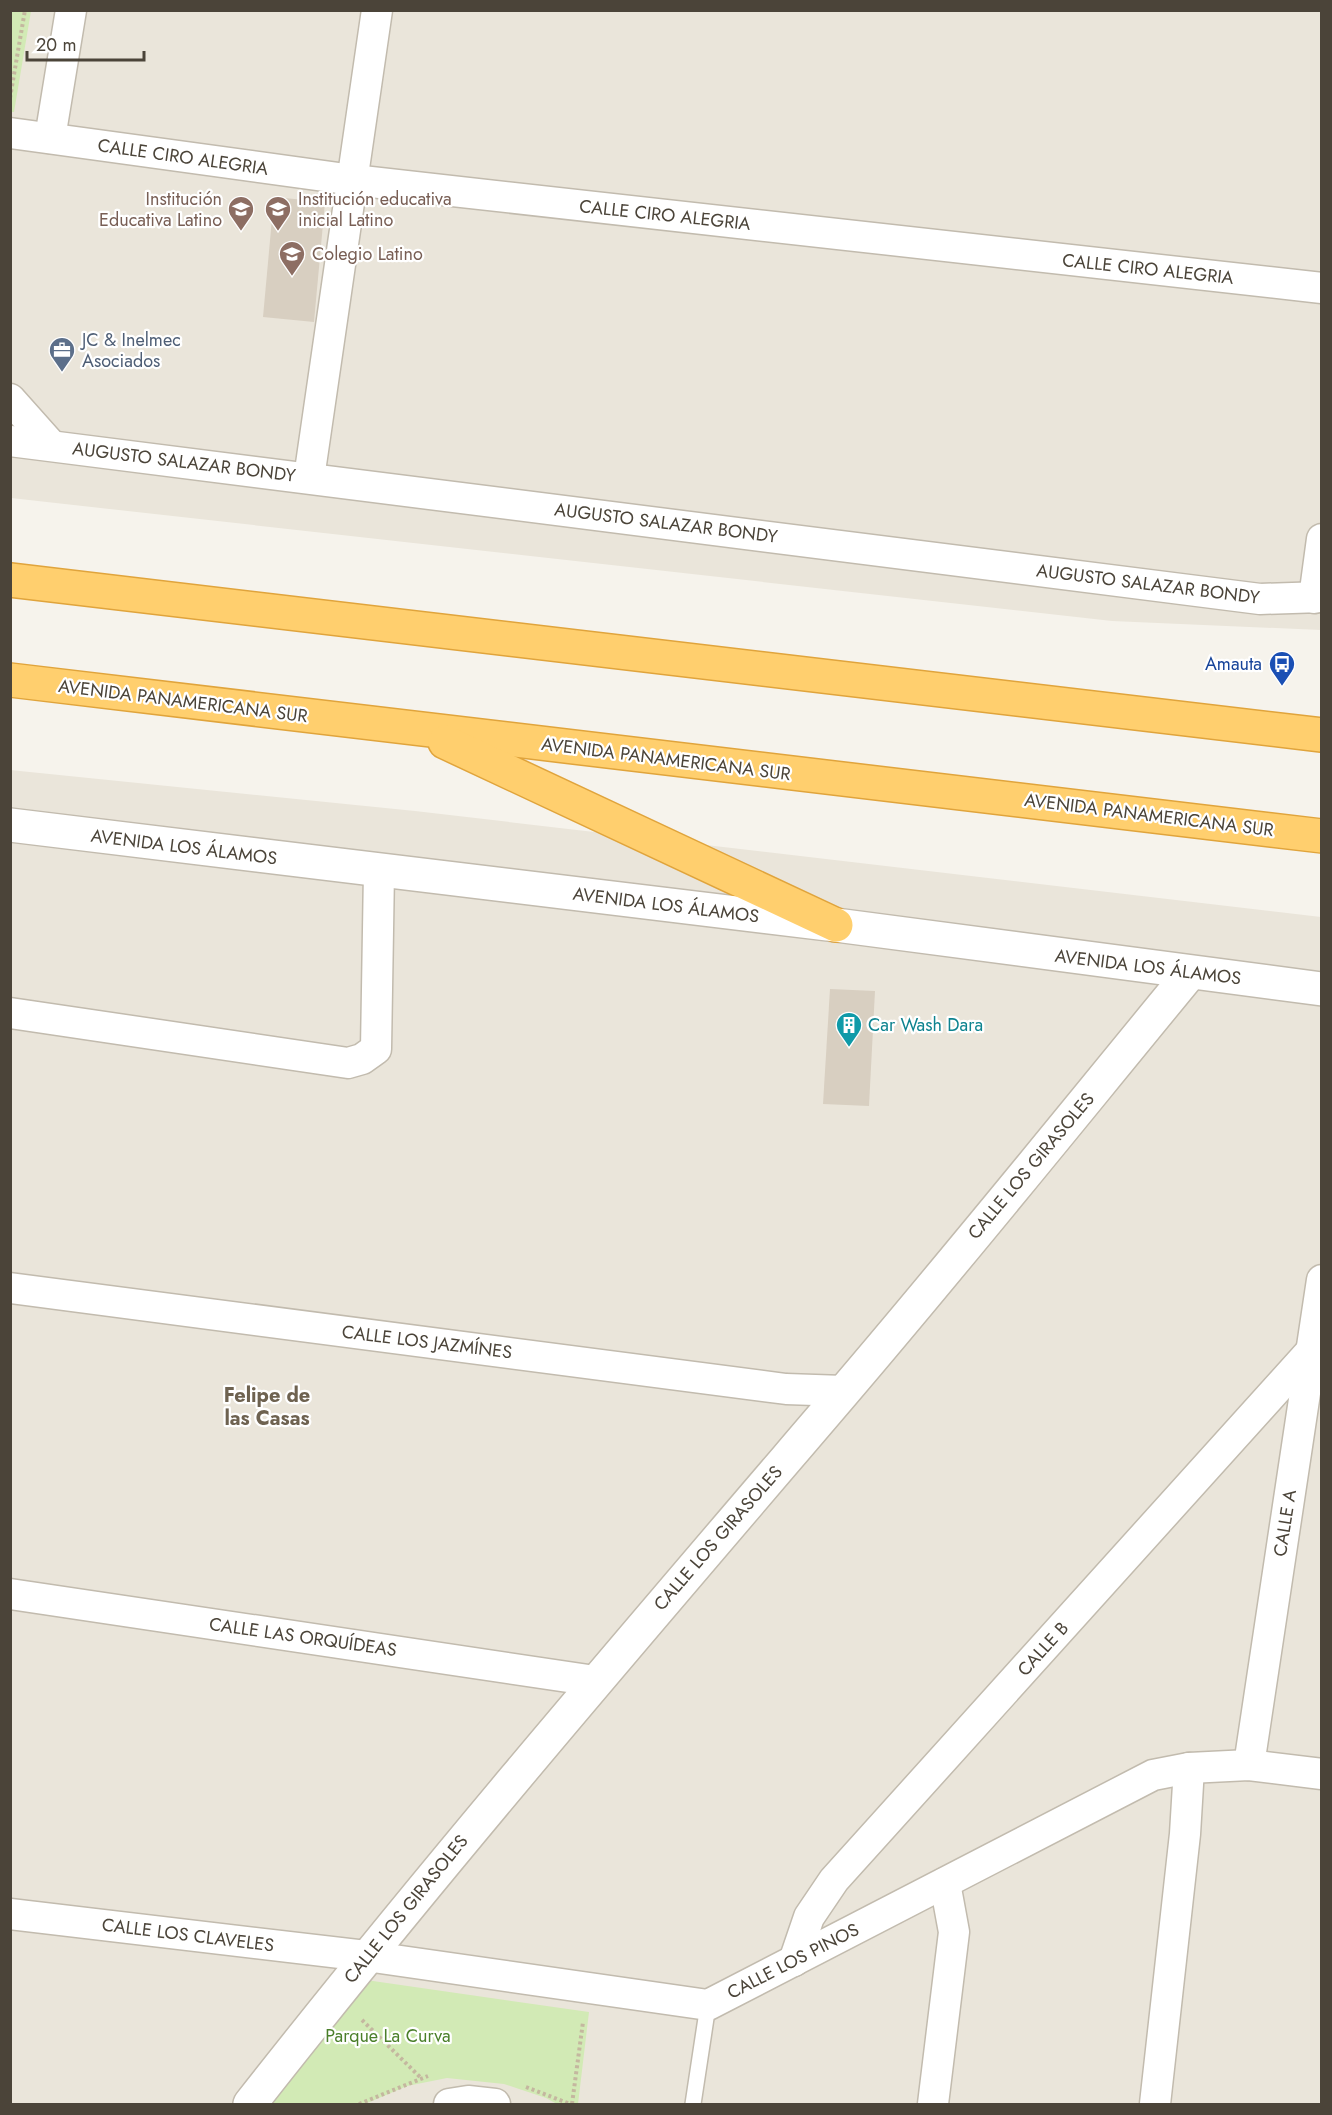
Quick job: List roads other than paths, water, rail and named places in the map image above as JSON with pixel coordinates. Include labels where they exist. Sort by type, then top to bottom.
[{"type":"highway","points":[[10,580],[1322,735]]},
{"type":"highway","name":"AVENIDA PANAMERICANA SUR","points":[[10,680],[1322,836]]},
{"type":"highway","points":[[419,730],[836,925]]},
{"type":"street","points":[[50,138],[72,10]]},
{"type":"street","points":[[309,478],[377,10]]},
{"type":"street","name":"CALLE CIRO ALEGRIA","points":[[10,133],[352,180],[1322,288]]},
{"type":"street","points":[[10,399],[51,445]]},
{"type":"street","name":"AUGUSTO SALAZAR BONDY","points":[[10,441],[1260,599],[1318,597]]},
{"type":"street","points":[[1318,597],[1322,539]]},
{"type":"street","name":"AVENIDA LOS ÁLAMOS","points":[[10,825],[836,925],[1322,989]]},
{"type":"street","points":[[10,1013],[348,1064],[362,1059],[375,1049],[379,871]]},
{"type":"street","name":"CALLE LOS GIRASOLES","points":[[250,2104],[366,1956],[596,1681],[844,1391],[1190,973]]},
{"type":"street","name":"CALLE A","points":[[1248,1765],[1322,1280]]},
{"type":"street","name":"CALLE LOS JAZMÍNES","points":[[10,1288],[786,1389],[844,1391]]},
{"type":"street","name":"CALLE B","points":[[794,1960],[809,1917],[834,1880],[1312,1350]]},
{"type":"street","name":"CALLE LAS ORQUÍDEAS","points":[[10,1594],[596,1681]]},
{"type":"street","name":"CALLE LOS PINOS","points":[[366,1956],[708,2006],[1153,1775],[1189,1768],[1248,1765],[1322,1774]]},
{"type":"street","points":[[1155,2104],[1185,1834],[1189,1768]]},
{"type":"street","points":[[933,2104],[954,1932],[945,1883]]},
{"type":"street","name":"CALLE LOS CLAVELES","points":[[10,1914],[366,1956]]},
{"type":"street","points":[[449,2104],[468,2101],[495,2104]]},
{"type":"lane","points":[[693,2104],[708,2006]]},
{"type":"place","name":"Institución Educativa Latino","points":[[241,232]]},
{"type":"place","name":"Institución educativa inicial Latino","points":[[278,232]]},
{"type":"place","name":"Colegio Latino","points":[[292,277]]},
{"type":"place","name":"JC & Inelmec Asociados","points":[[62,373]]},
{"type":"place","name":"Amauta","points":[[1282,687]]},
{"type":"place","name":"Car Wash Dara","points":[[849,1048]]},
{"type":"district","name":"Felipe de las Casas","points":[[267,1406]]},
{"type":"park label","name":"Parque La Curva","points":[[388,2036]]}]
